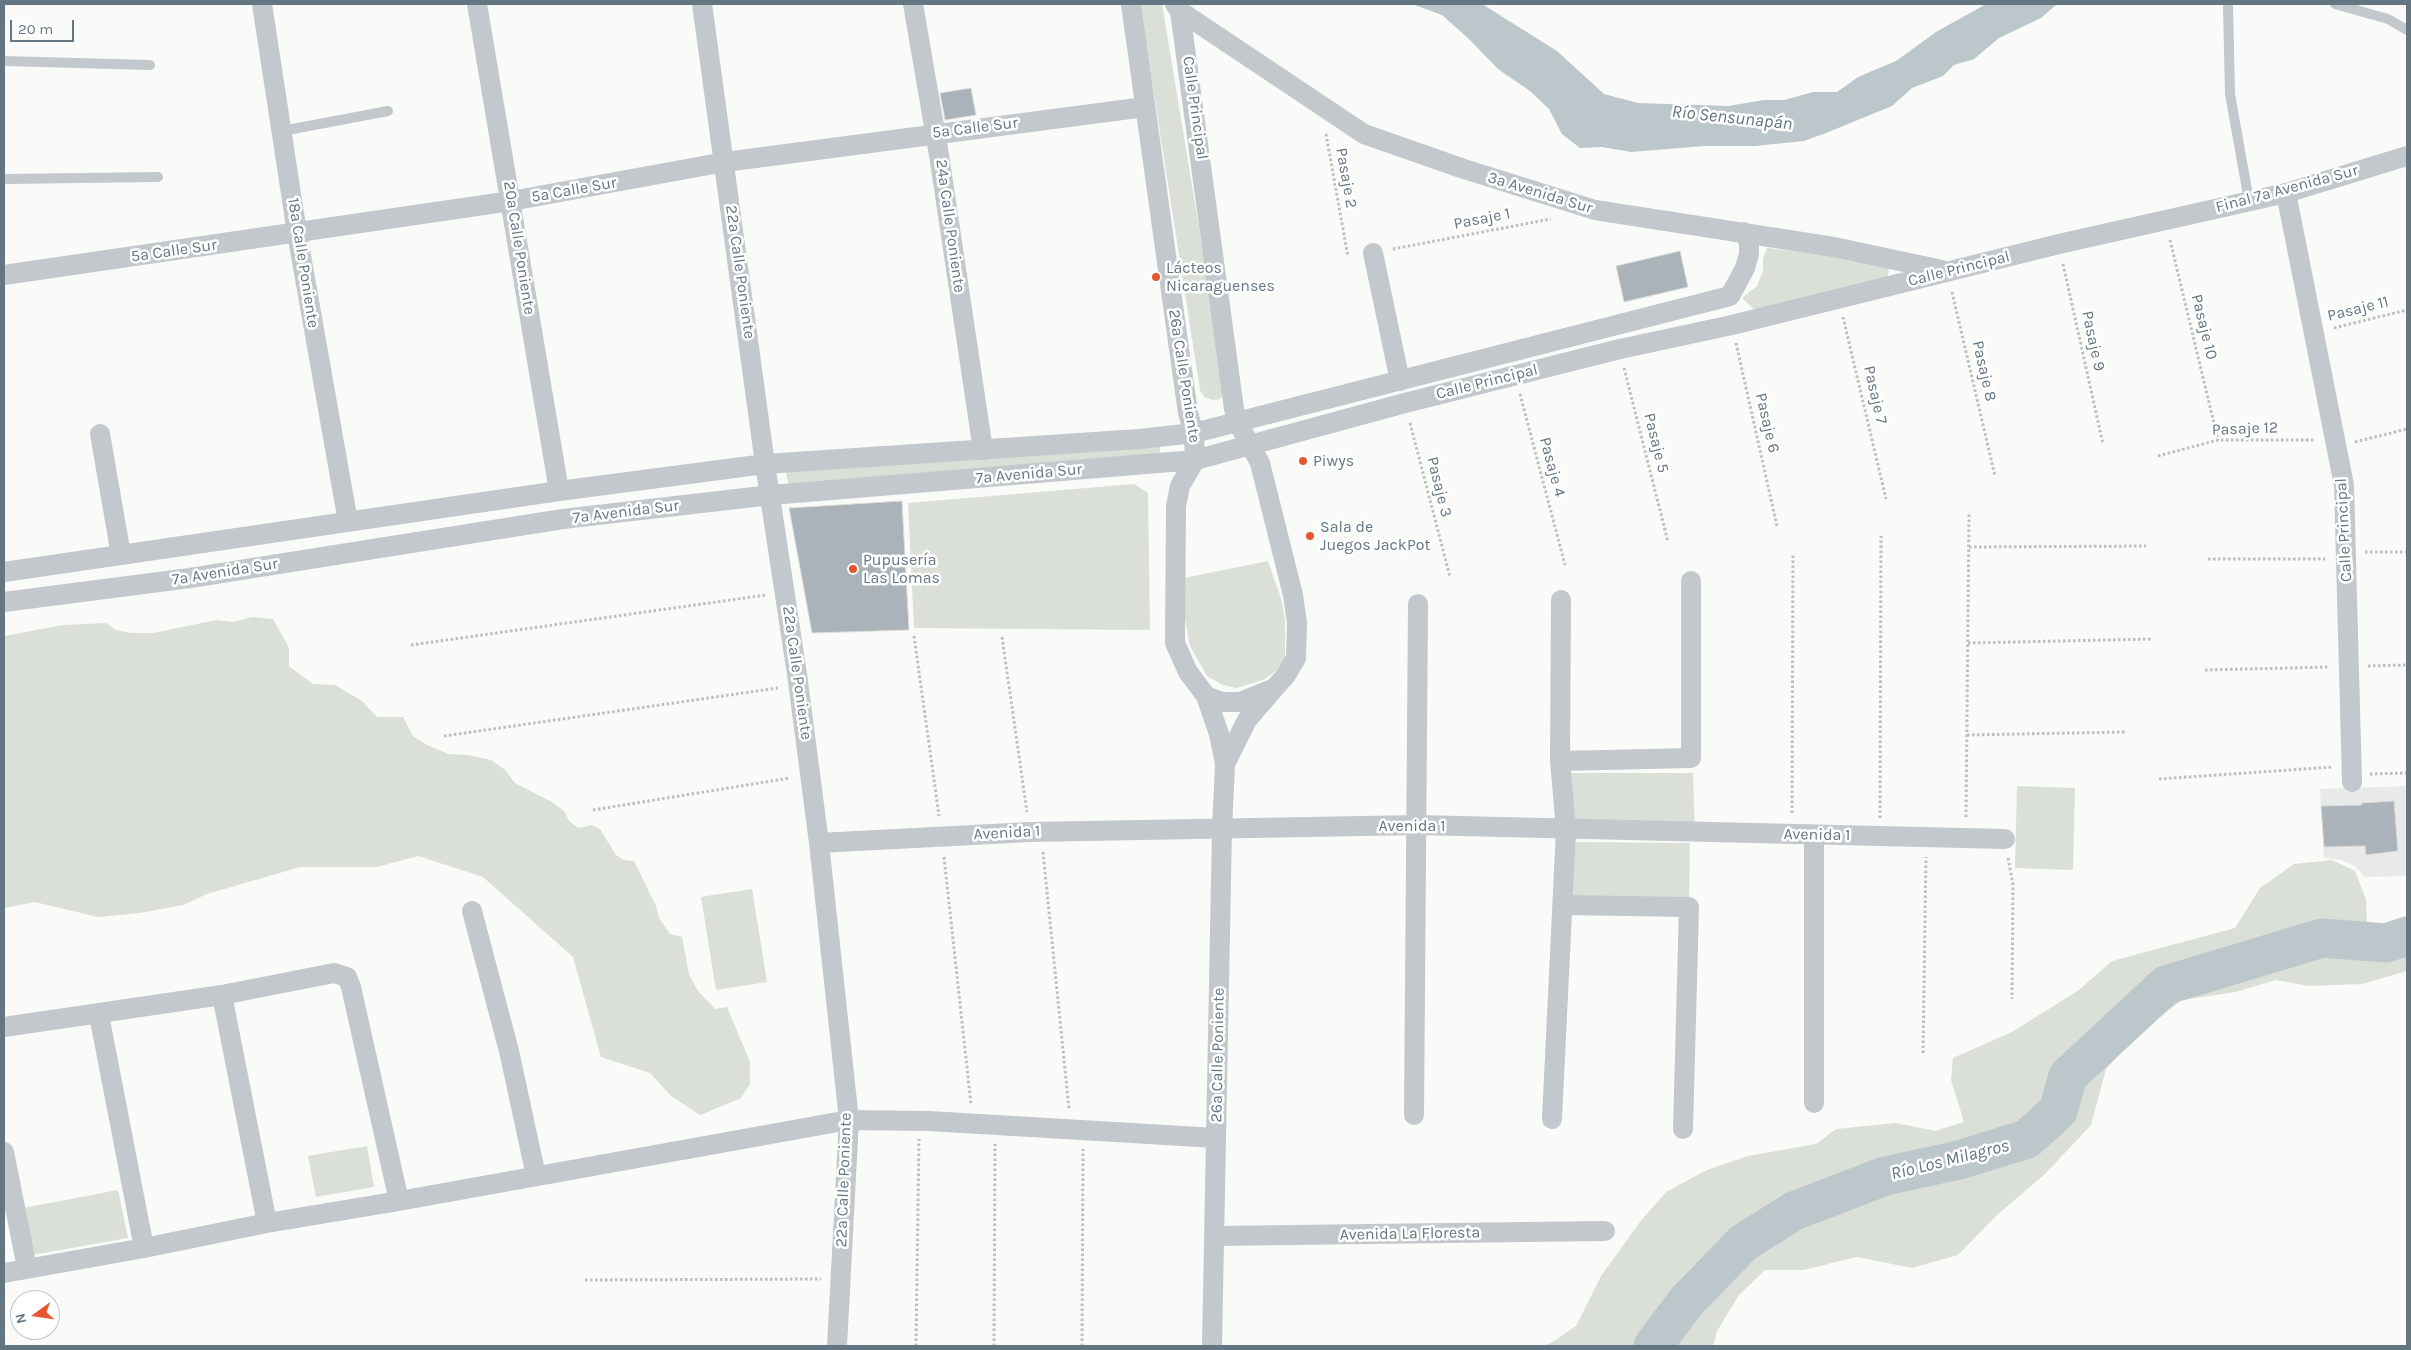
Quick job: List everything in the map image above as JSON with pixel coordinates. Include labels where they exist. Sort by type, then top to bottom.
[{"type":"street","name":"18a Calle Poniente","points":[[262,4],[298,233],[348,522]]},
{"type":"street","name":"20a Calle Poniente","points":[[477,4],[559,491]]},
{"type":"street","name":"22a Calle Poniente","points":[[702,4],[765,464],[799,685],[819,843],[849,1120],[839,1279],[837,1346]]},
{"type":"street","name":"24a Calle Poniente","points":[[913,4],[935,133],[983,450]]},
{"type":"street","name":"26a Calle Poniente","points":[[1131,4],[1188,414],[1194,433],[1195,460],[1180,486],[1176,506],[1175,643],[1188,672],[1206,696],[1225,764],[1222,829],[1212,1346]]},
{"type":"street","name":"3a Avenida Sur","points":[[1178,6],[1364,134],[1464,169],[1595,210],[1834,247],[1948,272]]},
{"type":"street","name":"Calle Principal","points":[[1178,6],[1237,421],[1249,444],[1620,349],[1732,325],[2059,244],[2165,220]]},
{"type":"street","name":"5a Calle Sur","points":[[4,275],[511,201],[725,162],[1145,107]]},
{"type":"street","name":"Final 7a Avenida Sur","points":[[2165,220],[2286,192],[2407,156]]},
{"type":"street","name":"Calle Principal","points":[[2286,192],[2344,485],[2351,774]]},
{"type":"street","points":[[1744,232],[1749,242],[1749,254],[1745,268],[1730,296],[1752,320]]},
{"type":"street","points":[[1372,253],[1400,381]]},
{"type":"street","name":"Calle Principal","points":[[1237,421],[1730,296]]},
{"type":"street","name":"7a Avenida Sur","points":[[4,572],[559,491],[765,464],[1138,439],[1194,433],[1237,421]]},
{"type":"street","points":[[100,434],[121,556]]},
{"type":"street","name":"26a Calle Poniente","points":[[1225,764],[1247,720],[1276,687],[1296,658],[1298,623],[1293,596],[1260,462],[1249,444]]},
{"type":"street","name":"7a Avenida Sur","points":[[4,602],[190,578],[563,520],[771,495],[1195,460],[1249,444]]},
{"type":"street","points":[[1560,761],[1691,758],[1691,581]]},
{"type":"street","points":[[1552,1118],[1566,829],[1560,761],[1561,600]]},
{"type":"street","points":[[1414,1115],[1418,826],[1418,604]]},
{"type":"street","points":[[1206,696],[1222,702],[1240,702],[1276,687]]},
{"type":"street","name":"Avenida 1","points":[[819,843],[1035,832],[1418,826],[2005,839]]},
{"type":"street","points":[[1814,835],[1814,1103]]},
{"type":"street","points":[[1563,905],[1689,908],[1683,1129]]},
{"type":"street","points":[[472,911],[509,1051],[536,1176]]},
{"type":"street","points":[[4,1027],[98,1015],[222,995],[334,973],[347,977],[351,987],[399,1201]]},
{"type":"street","points":[[222,995],[267,1223]]},
{"type":"street","points":[[98,1015],[144,1248]]},
{"type":"street","points":[[4,1273],[144,1248],[267,1223],[849,1120],[995,1124],[1216,1138]]},
{"type":"street","points":[[4,1152],[27,1268]]},
{"type":"street","name":"Avenida La Floresta","points":[[1215,1236],[1604,1231]]},
{"type":"lane","points":[[2228,4],[2230,94],[2249,201]]},
{"type":"lane","points":[[2335,4],[2388,19],[2407,30]]},
{"type":"lane","points":[[4,61],[150,65]]},
{"type":"lane","points":[[282,130],[388,111]]},
{"type":"lane","points":[[4,179],[158,178]]},
{"type":"path","name":"Pasaje 2","points":[[1320,104],[1348,257]]},
{"type":"path","name":"Pasaje 1","points":[[1372,253],[1557,218]]},
{"type":"path","name":"Pasaje 10","points":[[2165,220],[2218,440]]},
{"type":"path","name":"Pasaje 9","points":[[2059,244],[2103,444]]},
{"type":"path","name":"Pasaje 8","points":[[1948,272],[1995,476]]},
{"type":"path","name":"Pasaje 7","points":[[1839,298],[1886,498]]},
{"type":"path","name":"Pasaje 11","points":[[2314,333],[2407,310]]},
{"type":"path","name":"Pasaje 6","points":[[1732,325],[1777,526]]},
{"type":"path","name":"Pasaje 5","points":[[1620,349],[1668,542]]},
{"type":"path","name":"Pasaje 4","points":[[1515,376],[1564,565]]},
{"type":"path","name":"Pasaje 3","points":[[1405,403],[1450,577]]},
{"type":"path","name":"Pasaje 12","points":[[2158,456],[2218,440],[2336,444],[2407,429]]},
{"type":"path","points":[[1965,838],[1969,514]]},
{"type":"path","points":[[1880,836],[1881,536]]},
{"type":"path","points":[[1969,547],[2146,546]]},
{"type":"path","points":[[2208,560],[2407,552]]},
{"type":"path","points":[[1792,834],[1793,553]]},
{"type":"path","points":[[412,645],[786,592]]},
{"type":"path","points":[[914,636],[942,836],[973,1123]]},
{"type":"path","points":[[1002,637],[1035,832],[1077,1130],[1082,1346]]},
{"type":"path","points":[[1968,643],[2152,639]]},
{"type":"path","points":[[2205,670],[2407,665]]},
{"type":"path","points":[[444,736],[799,685]]},
{"type":"path","points":[[1967,735],[2125,732]]},
{"type":"path","points":[[2159,779],[2407,773]]},
{"type":"path","points":[[593,810],[810,775]]},
{"type":"path","points":[[1923,1053],[1926,836]]},
{"type":"path","points":[[2005,839],[2013,885],[2012,999]]},
{"type":"path","points":[[916,1346],[919,1121]]},
{"type":"path","points":[[994,1346],[995,1124]]},
{"type":"path","points":[[585,1280],[839,1279]]},
{"type":"shaded area","points":[[1140,4],[1162,4],[1225,385],[1225,393],[1220,399],[1213,400],[1204,397],[1200,390]]},
{"type":"shaded area","points":[[1767,248],[1884,262],[1889,271],[1887,278],[1758,313],[1742,298],[1757,286],[1763,271],[1763,259]]},
{"type":"shaded area","points":[[1160,446],[1160,455],[789,486],[786,474],[787,471]]},
{"type":"shaded area","points":[[1134,484],[1148,493],[1150,630],[914,628],[908,503]]},
{"type":"shaded area","points":[[1268,561],[1281,598],[1285,619],[1285,659],[1277,670],[1263,680],[1236,688],[1223,685],[1207,676],[1190,646],[1184,613],[1184,578]]},
{"type":"shaded area","points":[[252,617],[273,619],[289,648],[289,666],[313,684],[335,685],[362,701],[377,717],[403,717],[413,736],[427,745],[448,754],[468,755],[491,760],[505,770],[515,783],[552,802],[565,812],[569,821],[578,828],[592,825],[600,829],[616,855],[624,860],[634,861],[656,906],[659,918],[670,934],[682,937],[689,974],[698,991],[715,1009],[727,1007],[750,1062],[750,1084],[741,1098],[700,1115],[671,1096],[650,1073],[601,1057],[573,957],[483,877],[418,856],[377,867],[300,867],[207,894],[183,905],[140,913],[98,917],[35,902],[4,908],[4,636],[63,625],[106,623],[116,630],[131,633],[153,633],[216,620],[234,622]]},
{"type":"shaded area","points":[[1561,773],[1693,773],[1695,832],[1566,829]]},
{"type":"shaded area","points":[[2017,786],[2075,788],[2073,870],[2015,868]]},
{"type":"shaded area","points":[[2407,786],[2407,876],[2365,877],[2355,866],[2341,860],[2324,858],[2320,789]]},
{"type":"shaded area","points":[[1566,842],[1690,843],[1689,907],[1563,905]]},
{"type":"shaded area","points":[[2332,860],[2355,871],[2366,899],[2367,923],[2386,931],[2407,924],[2407,971],[2362,984],[2308,986],[2276,980],[2236,992],[2182,1000],[2138,1034],[2106,1069],[2091,1125],[2044,1175],[1998,1214],[1958,1255],[1912,1268],[1857,1257],[1803,1270],[1765,1270],[1739,1295],[1717,1331],[1713,1346],[1542,1346],[1551,1343],[1576,1326],[1601,1276],[1640,1222],[1666,1192],[1707,1170],[1748,1156],[1816,1144],[1836,1129],[1896,1123],[1935,1131],[1964,1122],[1951,1080],[1953,1058],[2012,1032],[2079,990],[2112,961],[2235,928],[2260,888],[2294,864]]},
{"type":"shaded area","points":[[752,889],[767,982],[716,990],[701,897]]},
{"type":"shaded area","points":[[367,1146],[374,1187],[316,1197],[308,1156]]},
{"type":"shaded area","points":[[118,1190],[128,1238],[32,1255],[23,1208]]},
{"type":"water","name":"Río Sensunapán","points":[[1412,4],[1482,4],[1557,51],[1604,94],[1638,103],[1728,106],[1764,100],[1784,100],[1813,92],[1837,92],[1858,77],[1896,61],[1936,32],[1986,4],[2057,4],[2041,18],[1999,38],[1974,59],[1954,65],[1943,76],[1912,88],[1892,106],[1804,141],[1755,146],[1704,146],[1631,152],[1602,147],[1580,148],[1562,134],[1549,109],[1530,91],[1498,69],[1442,15]]},
{"type":"building","points":[[971,88],[976,115],[945,120],[940,93]]},
{"type":"building","points":[[1680,251],[1688,287],[1624,302],[1616,266]]},
{"type":"building","name":"Pupusería Las Lomas","points":[[902,501],[909,630],[812,633],[789,508]]},
{"type":"building","points":[[2394,801],[2398,851],[2366,855],[2365,846],[2324,847],[2321,806],[2362,805],[2361,803]]},
{"type":"waterway","name":"Río Los Milagros","points":[[1653,1346],[1686,1302],[1743,1243],[1794,1211],[1885,1176],[1959,1160],[2027,1139],[2058,1111],[2068,1076],[2166,985],[2322,938],[2386,943],[2407,936]]},
{"type":"place","name":"Lácteos Nicaraguenses","points":[[1156,277]]},
{"type":"place","name":"Piwys","points":[[1303,461]]},
{"type":"place","name":"Sala de Juegos JackPot","points":[[1310,536]]},
{"type":"place","name":"Pupusería Las Lomas","points":[[853,569]]}]
